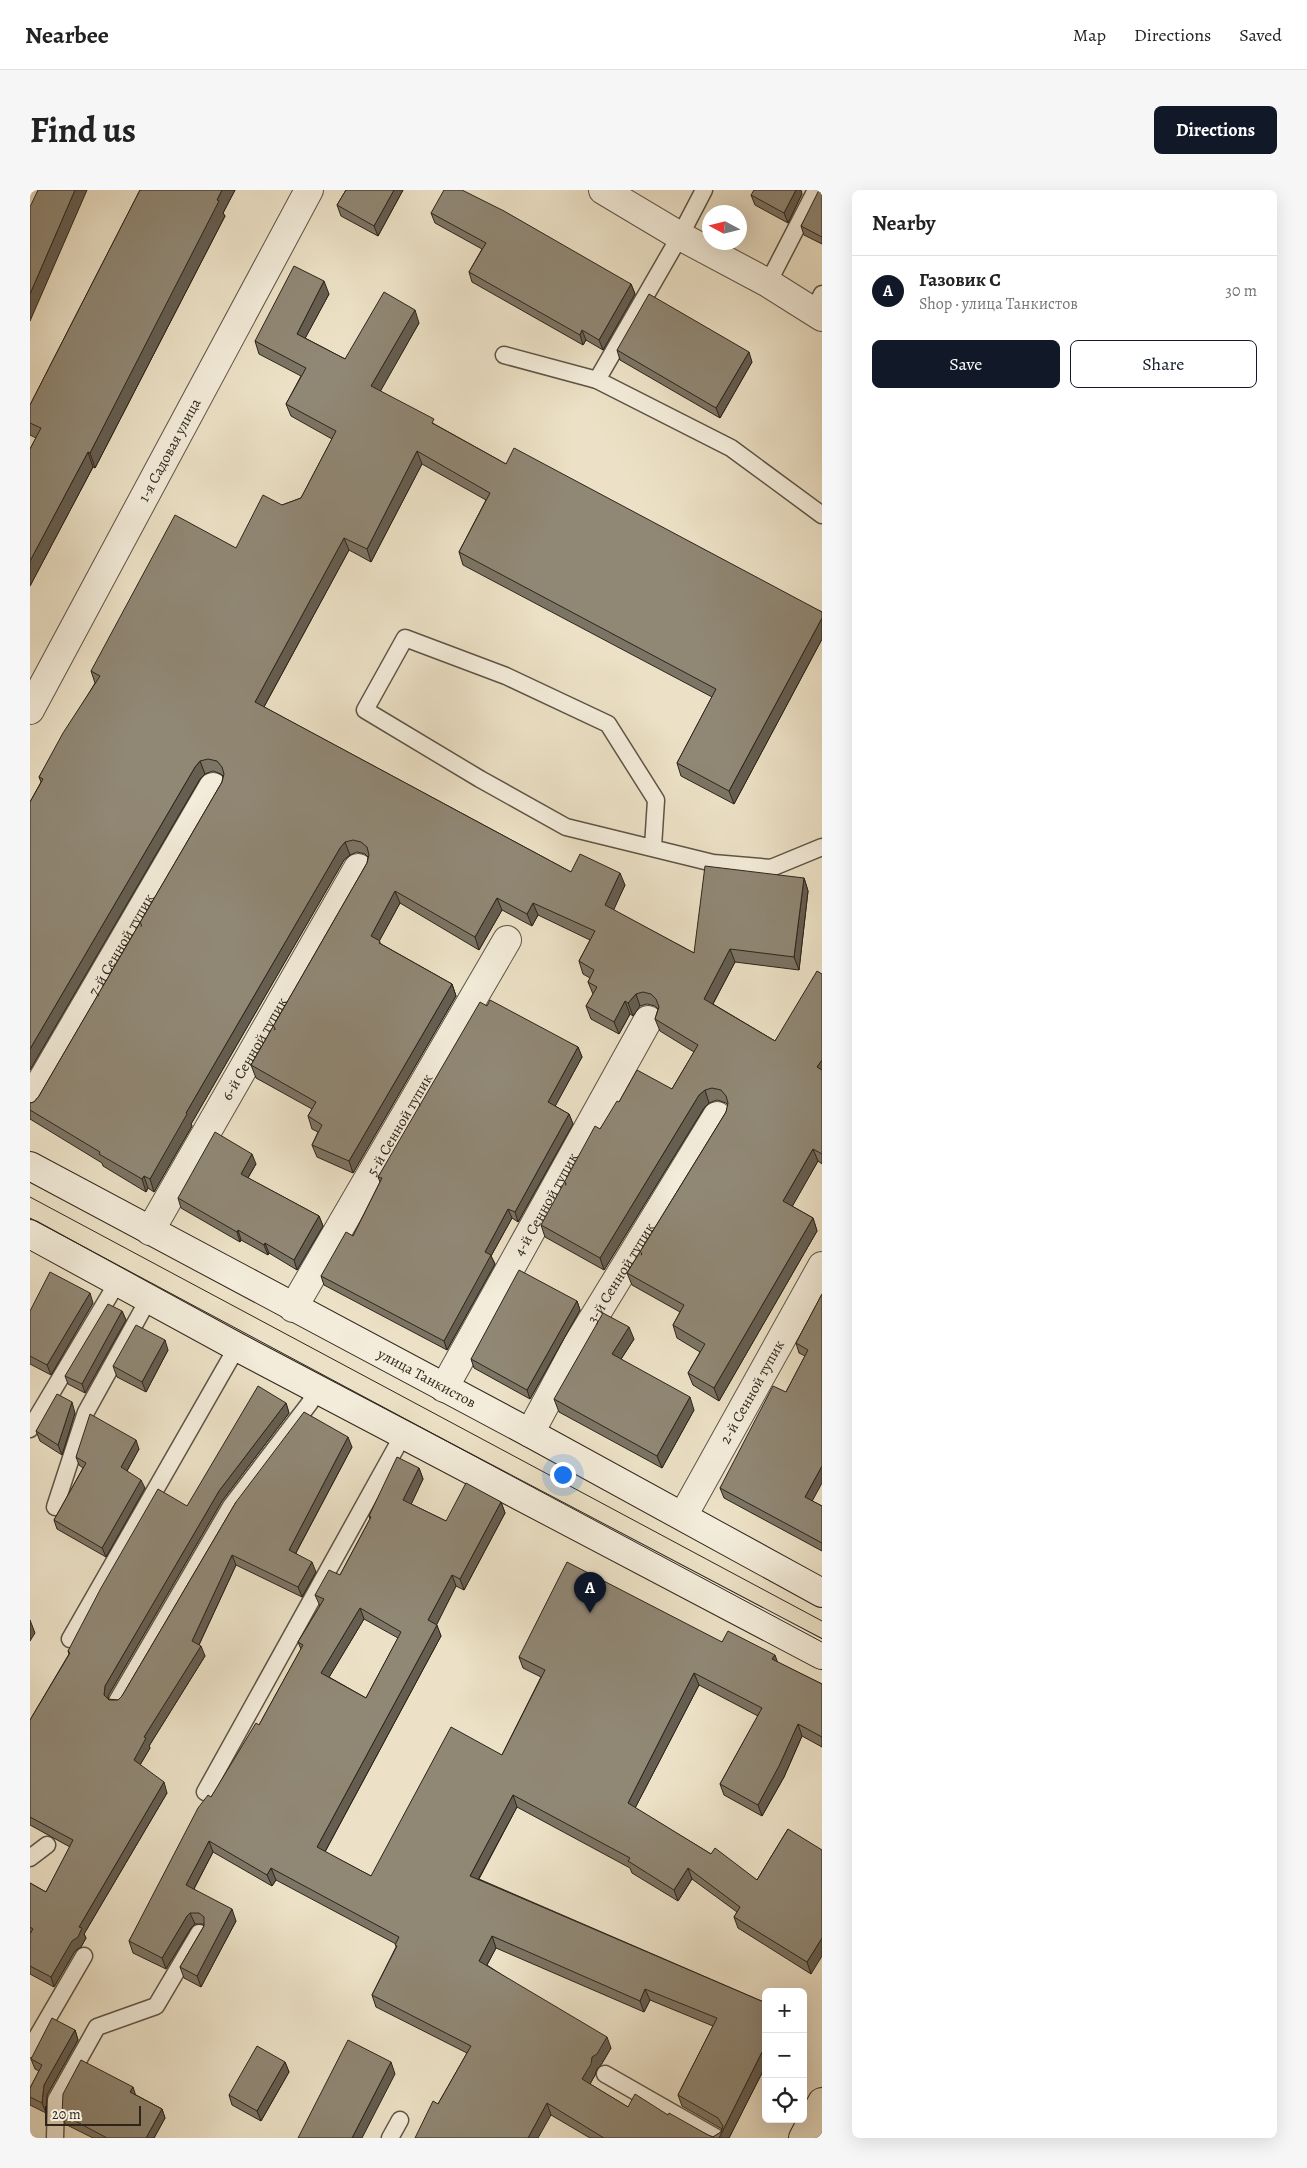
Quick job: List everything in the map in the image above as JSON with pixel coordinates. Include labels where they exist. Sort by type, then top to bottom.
[{"type":"main road","points":[[802,2138],[822,2102]]},
{"type":"street","name":"1-я Садовая улица","points":[[30,710],[309,190]]},
{"type":"street","points":[[603,190],[680,236],[819,308]]},
{"type":"street","name":"7-й Сенной тупик","points":[[30,1101],[213,787]]},
{"type":"street","name":"6-й Сенной тупик","points":[[150,1231],[358,868]]},
{"type":"street","name":"5-й Сенной тупик","points":[[292,1308],[507,940]]},
{"type":"street","name":"4-й Сенной тупик","points":[[444,1388],[648,1020]]},
{"type":"street","name":"3-й Сенной тупик","points":[[530,1433],[577,1345],[717,1116]]},
{"type":"street","name":"улица Танкистов","points":[[30,1166],[292,1308],[530,1433],[822,1593]]},
{"type":"street","points":[[30,1234],[148,1300],[822,1655]]},
{"type":"street","name":"2-й Сенной тупик","points":[[683,1516],[822,1266]]},
{"type":"lane","points":[[597,380],[680,236],[704,190]]},
{"type":"lane","points":[[768,283],[816,190]]},
{"type":"lane","points":[[504,355],[597,380],[731,448],[822,515]]},
{"type":"lane","points":[[653,847],[656,800],[608,724],[506,676],[406,638],[365,710],[480,779],[566,827],[653,847],[713,864],[771,868],[822,847]]},
{"type":"lane","points":[[30,1429],[117,1283]]},
{"type":"lane","points":[[55,1507],[86,1412],[148,1300]]},
{"type":"lane","points":[[70,1640],[237,1347]]},
{"type":"lane","points":[[117,1701],[230,1506],[318,1390]]},
{"type":"lane","points":[[205,1792],[404,1435]]},
{"type":"lane","points":[[30,1858],[47,1845]]},
{"type":"lane","points":[[55,2138],[56,2100],[97,2027],[156,2006],[199,1933]]},
{"type":"lane","points":[[30,2049],[84,1956]]},
{"type":"lane","points":[[605,2074],[717,2138]]},
{"type":"lane","points":[[390,2138],[400,2120]]},
{"type":"building","points":[[38,190],[75,190],[30,294],[30,207]]},
{"type":"building","points":[[140,190],[222,190],[217,200],[219,201],[90,453],[88,452],[30,561],[30,449],[41,428],[30,423],[30,405]]},
{"type":"building","points":[[346,190],[394,190],[374,226],[337,205]]},
{"type":"building","points":[[444,190],[462,190],[504,211],[631,284],[599,340],[582,330],[580,335],[469,272],[486,243],[431,213]]},
{"type":"building","points":[[754,190],[796,190],[784,213],[751,195]]},
{"type":"building","points":[[819,190],[822,190],[822,237],[801,226]]},
{"type":"building","points":[[294,266],[324,281],[297,334],[345,359],[384,292],[415,310],[371,386],[434,419],[432,423],[506,464],[514,448],[822,612],[822,618],[729,791],[677,763],[716,689],[459,552],[490,493],[417,451],[367,549],[344,538],[255,702],[571,872],[580,854],[620,873],[605,905],[694,953],[705,866],[804,878],[794,957],[730,949],[704,999],[775,1041],[817,971],[822,974],[822,1060],[817,1067],[822,1070],[822,1154],[813,1149],[783,1201],[813,1218],[714,1388],[688,1373],[705,1344],[673,1325],[684,1305],[627,1273],[726,1112],[728,1103],[726,1096],[721,1090],[712,1088],[705,1090],[699,1095],[600,1258],[541,1225],[595,1126],[600,1129],[617,1101],[619,1102],[637,1070],[672,1089],[698,1045],[655,1019],[659,1007],[656,999],[651,994],[643,992],[636,994],[628,1003],[625,1001],[614,1022],[586,1006],[597,987],[588,982],[594,970],[579,961],[595,931],[533,903],[527,914],[497,898],[475,937],[395,891],[371,936],[380,941],[379,943],[452,984],[349,1161],[312,1145],[322,1125],[308,1116],[316,1102],[251,1065],[367,863],[369,855],[367,847],[361,842],[353,840],[345,842],[340,848],[186,1113],[150,1179],[144,1176],[142,1179],[30,1110],[30,1103],[34,1102],[39,1096],[222,782],[224,774],[222,767],[217,761],[208,759],[200,761],[195,767],[30,1049],[30,802],[43,779],[39,777],[63,733],[100,676],[91,671],[175,515],[236,548],[263,495],[282,505],[301,498],[336,431],[286,404],[306,368],[255,341]]},
{"type":"building","points":[[649,294],[749,352],[716,408],[617,350]]},
{"type":"building","points":[[490,1000],[578,1047],[548,1102],[569,1114],[515,1212],[508,1209],[485,1252],[491,1255],[444,1341],[321,1276],[346,1232],[353,1236],[382,1178],[378,1177],[480,1002],[487,1006]]},
{"type":"building","points":[[215,1132],[252,1154],[241,1174],[319,1216],[294,1260],[265,1243],[264,1245],[238,1230],[237,1232],[178,1198]]},
{"type":"building","points":[[519,1270],[577,1301],[527,1390],[471,1359]]},
{"type":"building","points":[[50,1272],[90,1293],[47,1365],[30,1356],[30,1311]]},
{"type":"building","points":[[822,1294],[822,1466],[805,1497],[822,1506],[822,1543],[720,1488],[773,1386],[786,1392],[808,1350],[796,1343]]},
{"type":"building","points":[[108,1304],[122,1311],[82,1384],[65,1376]]},
{"type":"building","points":[[603,1313],[629,1327],[612,1354],[690,1397],[657,1456],[554,1399]]},
{"type":"building","points":[[136,1325],[165,1340],[142,1382],[113,1366]]},
{"type":"building","points":[[258,1386],[286,1403],[219,1491],[105,1686],[104,1695],[109,1700],[118,1700],[122,1696],[236,1502],[304,1412],[348,1437],[289,1550],[312,1562],[298,1587],[232,1555],[192,1641],[201,1646],[144,1737],[146,1738],[134,1760],[164,1782],[79,1927],[82,1928],[78,1937],[72,1941],[51,1977],[30,1966],[30,1934],[33,1929],[30,1927],[30,1883],[46,1892],[73,1840],[30,1817],[30,1720],[70,1653],[68,1651],[101,1588],[158,1489],[187,1506]]},
{"type":"building","points":[[57,1394],[72,1402],[58,1445],[36,1431]]},
{"type":"building","points":[[90,1414],[136,1440],[121,1467],[141,1480],[102,1548],[54,1520],[86,1463],[76,1457]]},
{"type":"building","points":[[397,1457],[419,1468],[403,1500],[446,1521],[466,1483],[501,1502],[460,1579],[452,1575],[428,1620],[437,1625],[317,1847],[371,1876],[451,1727],[502,1755],[545,1670],[519,1657],[567,1562],[722,1642],[728,1631],[775,1655],[772,1659],[822,1684],[822,1737],[798,1724],[779,1766],[758,1805],[720,1784],[762,1708],[694,1673],[628,1803],[711,1854],[715,1848],[757,1880],[788,1829],[822,1850],[822,1938],[807,1962],[734,1917],[740,1907],[688,1868],[674,1890],[628,1861],[630,1858],[513,1795],[470,1876],[762,2001],[762,2052],[719,2138],[604,2138],[547,2103],[528,2138],[415,2138],[433,2101],[438,2104],[471,2046],[372,1995],[397,1946],[395,1945],[399,1937],[271,1868],[267,1875],[209,1841],[186,1885],[232,1909],[197,1976],[180,1967],[204,1926],[204,1917],[199,1913],[190,1913],[187,1916],[162,1958],[129,1941],[198,1808],[208,1795],[211,1797],[256,1723],[259,1725],[303,1645],[298,1642],[324,1599],[315,1595],[329,1570],[340,1575],[371,1517],[369,1516]],"holes":[[[360,1608],[401,1632],[366,1698],[321,1673]],[[492,1936],[640,2001],[645,1989],[717,2018],[678,2095],[718,2118],[723,2126],[721,2132],[713,2137],[669,2113],[668,2115],[635,2094],[628,2107],[582,2079],[591,2064],[592,2057],[597,2054],[607,2037],[479,1961]]]},
{"type":"building","points":[[52,2018],[75,2030],[44,2085],[42,2103],[30,2097],[30,2088],[42,2065],[31,2059]]},
{"type":"building","points":[[348,2040],[391,2062],[352,2138],[298,2138]]},
{"type":"building","points":[[257,2046],[285,2062],[257,2111],[229,2095]]},
{"type":"building","points":[[81,2060],[133,2087],[130,2092],[162,2109],[146,2138],[107,2138],[62,2114],[63,2094]]},
{"type":"tram line","points":[[30,1197],[822,1621]]},
{"type":"tram line","points":[[30,1218],[822,1642]]},
{"type":"place","name":"Газовик С","points":[[590,1613]]}]
